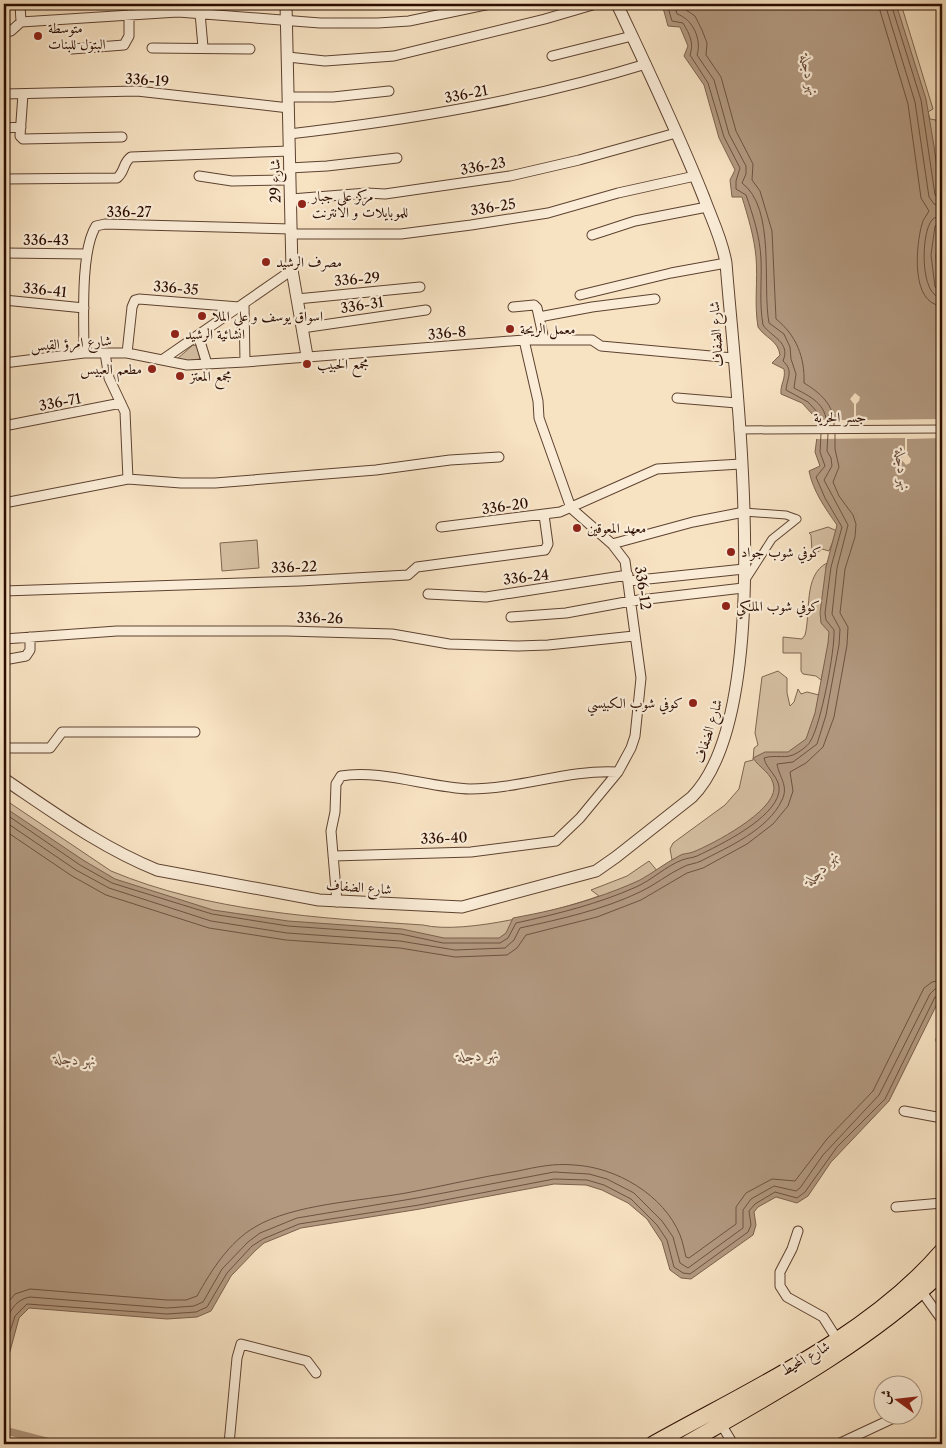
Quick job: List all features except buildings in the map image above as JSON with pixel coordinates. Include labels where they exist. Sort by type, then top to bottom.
[{"type":"main road","name":"شارع المحيط","points":[[653,1444],[837,1339],[909,1285],[942,1251]]},
{"type":"main road","name":"شارع المحيط","points":[[686,1444],[846,1349],[922,1292],[942,1272]]},
{"type":"street","points":[[20,4],[21,22]]},
{"type":"street","name":"شارع 29","points":[[286,4],[292,270],[307,356]]},
{"type":"street","points":[[4,32],[12,31],[21,22],[178,12],[320,23],[409,21],[490,4]]},
{"type":"street","points":[[288,57],[325,61],[394,56],[545,19],[596,4]]},
{"type":"street","name":"شارع الضفاف","points":[[4,779],[63,819],[132,859],[157,870],[309,899],[337,902],[462,907],[596,871],[692,797],[712,769],[733,703],[743,585],[744,512],[726,263],[720,235],[646,64],[617,4]]},
{"type":"street","points":[[200,13],[203,47]]},
{"type":"street","points":[[72,49],[124,45],[129,36],[129,15]]},
{"type":"street","points":[[552,56],[632,36]]},
{"type":"street","points":[[152,48],[203,47],[250,49]]},
{"type":"street","name":"336-21","points":[[289,134],[452,112],[580,84],[646,64]]},
{"type":"street","name":"336-19","points":[[4,94],[137,92],[288,103],[389,90]]},
{"type":"street","points":[[23,94],[20,136],[23,140],[122,137]]},
{"type":"street","points":[[4,128],[21,127]]},
{"type":"street","name":"336-23","points":[[290,199],[366,193],[385,194],[510,176],[579,160],[676,133]]},
{"type":"street","points":[[4,179],[117,178],[122,174],[127,160],[131,157],[290,151]]},
{"type":"street","points":[[289,168],[398,158]]},
{"type":"street","points":[[199,176],[232,181],[289,180]]},
{"type":"street","name":"336-25","points":[[291,231],[401,234],[471,225],[548,213],[618,193],[695,176]]},
{"type":"street","points":[[592,235],[635,221],[707,207]]},
{"type":"street","name":"336-27","points":[[84,353],[87,254],[91,234],[96,226],[105,224],[291,231]]},
{"type":"street","name":"336-43","points":[[4,253],[87,254]]},
{"type":"street","points":[[580,295],[671,273],[726,263]]},
{"type":"street","points":[[162,360],[292,270]]},
{"type":"street","name":"336-29","points":[[297,299],[420,287]]},
{"type":"street","points":[[539,317],[592,307],[655,299]]},
{"type":"street","name":"336-41","points":[[4,300],[84,308]]},
{"type":"street","name":"336-35","points":[[127,353],[132,306],[135,300],[241,305]]},
{"type":"street","points":[[241,305],[245,362]]},
{"type":"street","points":[[513,307],[534,305],[537,308],[544,340]]},
{"type":"street","name":"336-31","points":[[302,328],[426,310]]},
{"type":"street","points":[[198,335],[207,364]]},
{"type":"street","name":"336-8","points":[[162,360],[187,365],[245,362],[307,356],[435,349],[524,340],[592,340],[601,346],[733,358]]},
{"type":"street","name":"336-12","points":[[524,340],[538,401],[539,418],[571,508],[623,556],[628,578],[634,636],[640,666],[635,736],[628,757],[580,818],[556,841]]},
{"type":"street","name":"شارع امرؤ القيس","points":[[4,363],[84,353],[127,353],[162,360]]},
{"type":"street","points":[[105,353],[109,378],[121,403],[126,430],[128,479]]},
{"type":"street","points":[[676,398],[736,403]]},
{"type":"street","points":[[4,399],[4,426]]},
{"type":"street","name":"336-71","points":[[4,426],[121,403]]},
{"type":"street","name":"جسر الحرية","points":[[738,430],[942,429]]},
{"type":"street","points":[[4,503],[128,479],[181,483],[215,482],[376,470],[450,460],[499,457]]},
{"type":"street","name":"336-20","points":[[441,527],[544,515],[571,508],[657,469],[741,464]]},
{"type":"street","points":[[511,617],[566,613],[631,600],[743,585],[772,539],[797,519],[786,515],[744,512],[693,522],[612,544]]},
{"type":"street","name":"336-22","points":[[4,591],[300,581],[408,575],[417,567],[493,559],[545,550],[548,544],[544,515]]},
{"type":"street","name":"336-24","points":[[428,594],[486,596],[628,578],[744,569]]},
{"type":"street","name":"336-26","points":[[4,639],[117,630],[296,631],[392,634],[449,644],[518,646],[557,645],[634,636]]},
{"type":"street","points":[[4,660],[26,656],[30,650],[30,637]]},
{"type":"street","points":[[4,748],[50,748],[62,732],[195,732]]},
{"type":"street","points":[[337,902],[331,831],[335,812],[336,784],[342,776],[366,776],[475,789],[580,773],[618,772]]},
{"type":"street","name":"336-40","points":[[332,856],[471,852],[556,841]]},
{"type":"street","points":[[904,1111],[942,1118]]},
{"type":"street","points":[[896,1207],[942,1203]]},
{"type":"street","points":[[798,1231],[792,1249],[780,1272],[780,1286],[788,1297],[823,1317],[837,1339]]},
{"type":"street","points":[[922,1292],[942,1320]]},
{"type":"street","points":[[229,1444],[237,1358],[241,1344],[307,1361],[316,1373]]},
{"type":"street","points":[[721,1424],[733,1444]]},
{"type":"street","points":[[838,1444],[877,1426]]},
{"type":"shaded area","points":[[885,4],[901,4],[933,109],[928,112],[930,119],[936,120],[942,172],[942,313]]},
{"type":"shaded area","points":[[193,345],[197,346],[200,359],[180,362],[177,359]]},
{"type":"shaded area","points":[[828,527],[837,531],[829,551],[822,549],[815,554],[812,552],[811,535],[809,533]]},
{"type":"shaded area","points":[[257,540],[259,568],[222,571],[220,543]]},
{"type":"shaded area","points":[[827,563],[826,567],[839,601],[821,680],[816,676],[803,674],[801,671],[801,653],[783,653],[783,637],[802,639],[805,635],[811,585],[819,569]]},
{"type":"shaded area","points":[[778,671],[787,678],[787,693],[790,706],[794,702],[798,689],[801,694],[807,692],[819,695],[817,706],[826,735],[738,838],[672,860],[670,849],[673,843],[725,805],[739,789],[745,762],[753,760],[754,748],[758,745],[755,733],[762,677]]},
{"type":"shaded area","points":[[4,799],[111,871],[148,885],[186,896],[265,911],[304,916],[462,927],[511,920],[599,896],[591,890],[627,876],[649,861],[659,873],[664,884],[506,933],[502,942],[378,938],[153,902],[4,816]]},
{"type":"water","name":"نهر دجلة","points":[[662,4],[896,4],[926,99],[942,206],[936,255],[937,274],[942,297],[942,994],[889,1101],[831,1162],[808,1196],[797,1203],[776,1197],[758,1207],[754,1212],[756,1225],[753,1235],[691,1279],[681,1278],[670,1270],[662,1242],[647,1219],[628,1203],[602,1190],[586,1185],[554,1184],[420,1209],[301,1228],[264,1243],[231,1276],[211,1311],[197,1317],[167,1319],[29,1308],[19,1318],[9,1355],[4,1355],[4,807],[115,879],[213,910],[288,921],[402,929],[444,938],[499,938],[506,933],[513,918],[574,904],[623,887],[640,880],[681,855],[702,848],[741,826],[764,807],[771,797],[774,788],[771,778],[753,758],[765,752],[788,752],[806,739],[815,713],[828,643],[829,632],[821,623],[820,613],[826,567],[837,525],[816,492],[809,471],[820,466],[815,452],[817,437],[814,416],[802,403],[781,394],[784,369],[772,363],[780,355],[779,350],[774,342],[758,327],[755,249],[742,197],[732,197],[730,180],[735,170],[719,138],[704,85],[684,56],[688,46],[680,27],[668,26]]},
{"type":"pier","points":[[855,393],[860,397],[856,404],[856,420],[942,419],[942,438],[907,439],[907,454],[911,459],[910,463],[906,465],[901,459],[905,454],[905,438],[814,439],[813,420],[854,420],[854,404],[850,399]]},
{"type":"waterway","points":[[4,1408],[7,1431],[57,1444]]},
{"type":"place","name":"متوسطة البتول للبنات","points":[[38,36]]},
{"type":"place","name":"مركز علي جبار للموبايلات و الانترنت","points":[[302,204]]},
{"type":"place","name":"مصرف الرشيد","points":[[266,262]]},
{"type":"place","name":"اسواق يوسف و علي الملا","points":[[202,316]]},
{"type":"place","name":"معمل الريحة","points":[[510,329]]},
{"type":"place","name":"انشائية الرشيد","points":[[175,334]]},
{"type":"place","name":"مجمع الحبيب","points":[[307,364]]},
{"type":"place","name":"مطعم العبيس","points":[[152,369]]},
{"type":"place","name":"مجمع المعتز","points":[[180,376]]},
{"type":"place","name":"معهد المعوقين","points":[[577,528]]},
{"type":"place","name":"كوفي شوب جواد","points":[[731,552]]},
{"type":"place","name":"كوفي شوب الملكي","points":[[726,606]]},
{"type":"place","name":"كوفي شوب الكبيسي","points":[[693,703]]}]
